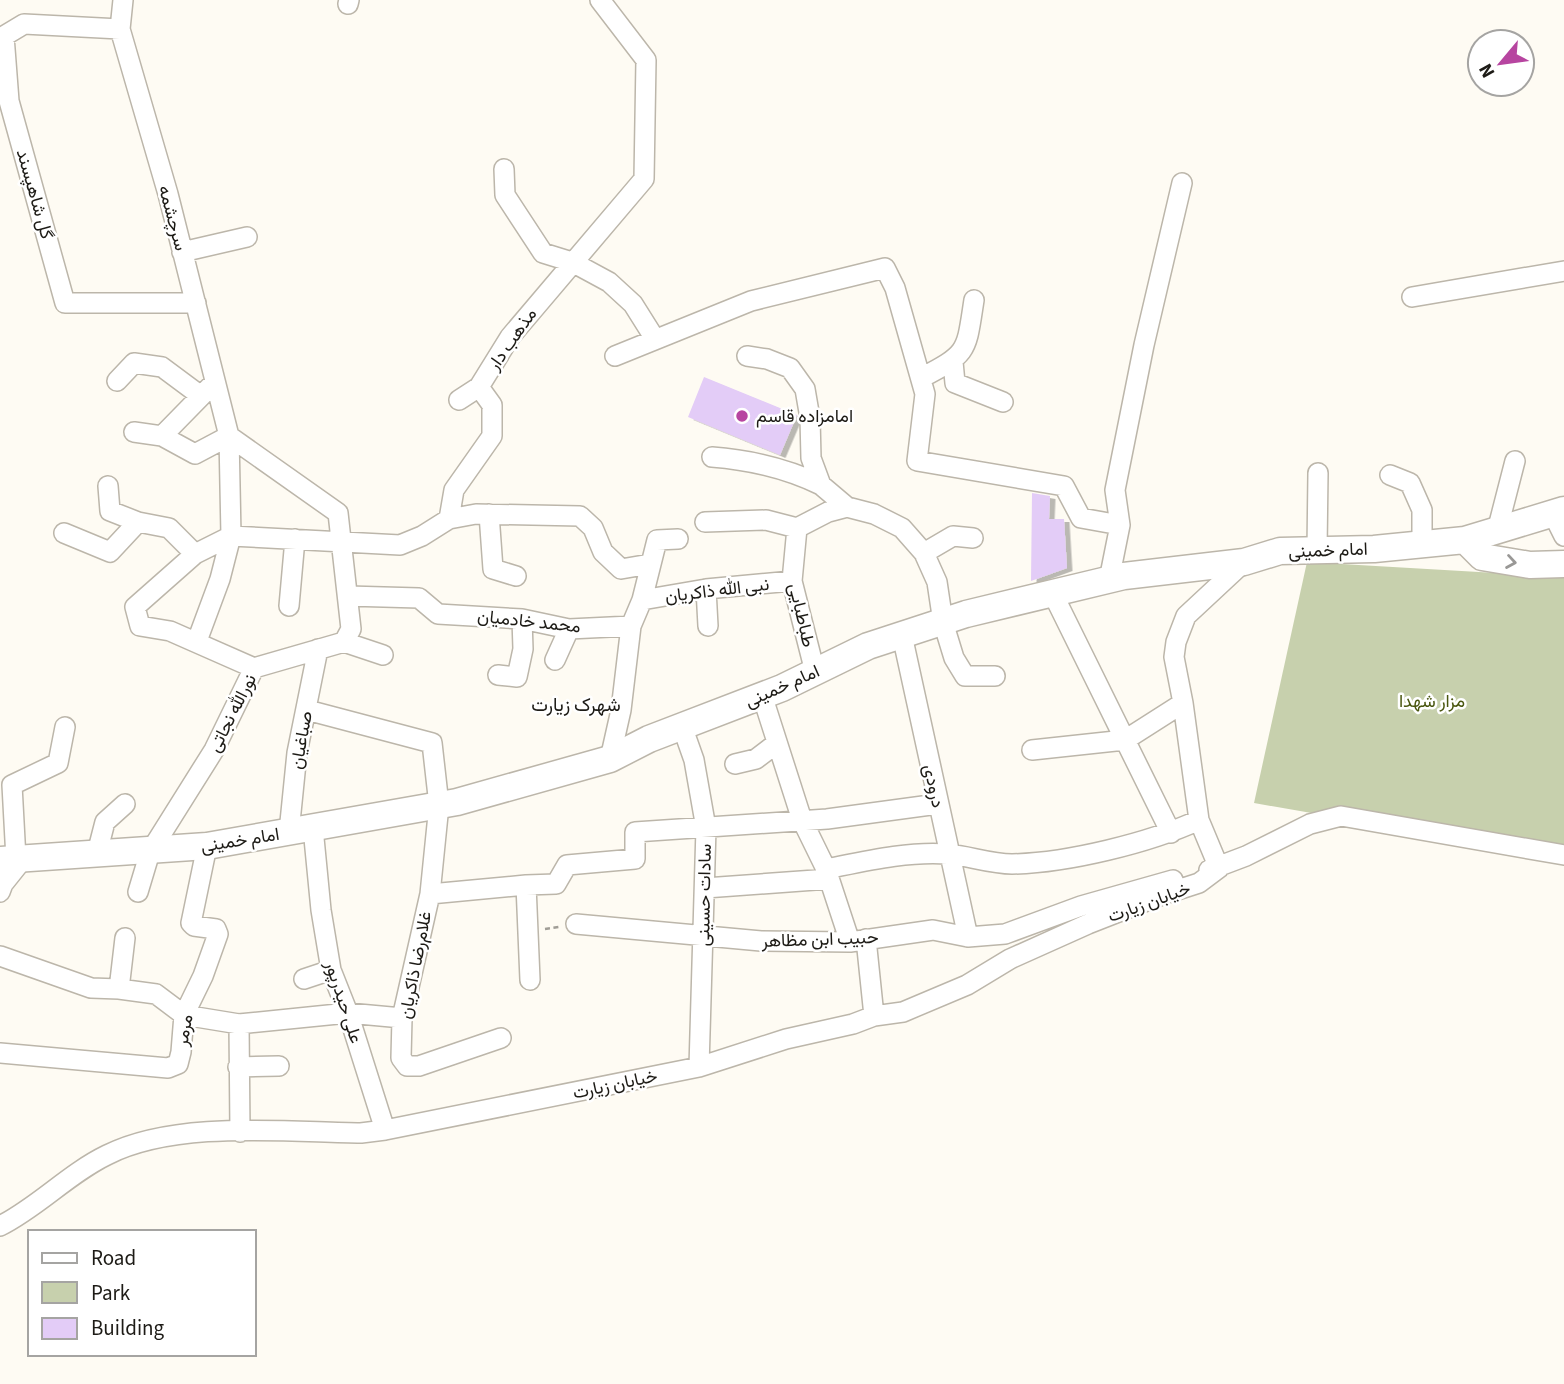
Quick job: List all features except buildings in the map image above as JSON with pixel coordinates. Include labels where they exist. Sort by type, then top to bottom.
[{"type":"street","name":"سرچشمه","points":[[123,0],[120,29],[196,303],[229,436],[231,536],[220,579],[197,641]]},
{"type":"street","name":"مذهب دار","points":[[449,519],[454,490],[492,436],[492,405],[479,387],[510,337],[644,179],[646,60],[600,0]]},
{"type":"street","name":"گل شاهپسند","points":[[120,29],[24,24],[4,36],[9,101],[65,303],[196,303]]},
{"type":"street","points":[[504,169],[505,195],[542,253],[572,262],[609,282],[633,304],[655,339]]},
{"type":"street","points":[[1110,580],[1120,525],[1115,490],[1144,345],[1181,183]]},
{"type":"street","points":[[182,251],[247,237]]},
{"type":"street","points":[[615,356],[751,301],[885,268],[895,288],[925,394],[917,461],[1064,486],[1082,518],[1120,525]]},
{"type":"street","points":[[1412,297],[1564,271]]},
{"type":"street","points":[[921,378],[953,362],[967,344],[974,300]]},
{"type":"street","points":[[747,356],[767,359],[790,368],[805,389],[810,418],[811,458],[821,485]]},
{"type":"street","points":[[953,362],[955,383],[1003,402]]},
{"type":"street","points":[[117,381],[134,363],[162,367],[201,396]]},
{"type":"street","points":[[162,436],[215,382]]},
{"type":"street","points":[[458,400],[479,387]]},
{"type":"street","points":[[134,432],[162,436],[195,454],[229,436],[338,513],[351,629],[344,642],[383,654]]},
{"type":"street","points":[[712,457],[741,460],[789,471],[821,485],[847,507],[874,514],[902,528],[924,553],[937,582],[943,622],[954,657],[965,676],[995,676]]},
{"type":"street","points":[[1497,531],[1515,461]]},
{"type":"street","points":[[1317,550],[1318,473]]},
{"type":"street","points":[[1390,475],[1410,483],[1423,510],[1422,544]]},
{"type":"street","points":[[108,486],[110,511],[138,522],[169,528],[195,554]]},
{"type":"street","points":[[705,522],[766,520],[797,528],[828,512],[847,507]]},
{"type":"street","points":[[489,514],[493,569],[516,576]]},
{"type":"street","points":[[254,668],[170,631],[140,626],[135,607],[195,554],[231,536],[400,545],[422,536],[449,519],[489,514],[580,516],[593,528],[603,552],[621,569],[650,564]]},
{"type":"street","name":"امام خمینی","points":[[7,873],[97,853],[150,852],[207,846],[439,806],[610,759],[649,739],[762,695],[868,646],[1052,592],[1110,580],[1244,562],[1280,551],[1465,540],[1497,531],[1560,520]]},
{"type":"street","points":[[64,534],[110,552],[138,522]]},
{"type":"street","name":"طباطبایی","points":[[797,528],[792,581],[815,672]]},
{"type":"street","points":[[924,553],[953,536],[973,538]]},
{"type":"street","points":[[289,606],[296,539]]},
{"type":"street","points":[[610,759],[621,710],[631,626],[642,600],[657,540],[678,539]]},
{"type":"street","points":[[1465,540],[1482,557],[1530,565],[1564,564]]},
{"type":"street","points":[[1244,562],[1186,616],[1174,657],[1199,820],[1219,868],[1310,824],[1341,816],[1564,855]]},
{"type":"street","name":"نبی الله ذاکریان","points":[[642,600],[706,589],[792,581]]},
{"type":"street","points":[[706,589],[708,626]]},
{"type":"street","points":[[1052,592],[1171,833]]},
{"type":"street","name":"محمد خادمیان","points":[[348,596],[419,598],[438,614],[522,619],[569,629],[631,626]]},
{"type":"street","points":[[498,675],[517,677],[523,649],[522,619]]},
{"type":"street","points":[[555,660],[569,629]]},
{"type":"street","name":"درودی","points":[[902,635],[968,937]]},
{"type":"street","name":"نورالله نجاتی","points":[[138,892],[150,852],[214,750],[254,668],[344,642]]},
{"type":"street","name":"صباغیان","points":[[301,830],[297,753],[318,649]]},
{"type":"street","points":[[762,695],[802,820],[858,940],[874,1016]]},
{"type":"street","points":[[1032,750],[1125,740],[1183,703]]},
{"type":"street","name":"غلام‌رضا ذاکریان","points":[[307,710],[432,743],[439,806],[430,894],[402,1018],[401,1058],[407,1066],[419,1066],[501,1038]]},
{"type":"street","name":"سادات حسینی","points":[[682,726],[694,760],[706,828],[699,1067]]},
{"type":"street","points":[[7,873],[12,785],[58,763],[65,727]]},
{"type":"street","points":[[736,764],[756,759],[777,743]]},
{"type":"street","points":[[97,853],[105,822],[125,804]]},
{"type":"street","points":[[430,894],[526,884],[556,884],[567,865],[635,859],[635,832],[802,820],[938,804]]},
{"type":"street","points":[[705,888],[828,874],[920,853],[950,854],[1011,864],[1076,858],[1171,833],[1199,820]]},
{"type":"street","name":"علی حیدرپور","points":[[301,830],[321,910],[331,970],[348,1013],[385,1130]]},
{"type":"street","name":"مرمر","points":[[0,1053],[168,1068],[178,1064],[184,1015],[203,976],[218,934],[216,929],[194,926],[191,922],[207,846]]},
{"type":"street","name":"حبیب ابن مظاهر","points":[[576,924],[761,941],[858,940],[933,930],[968,937],[1005,934],[1081,906],[1219,868]]},
{"type":"street","name":"خیابان زیارت","points":[[5,1217],[109,1154],[162,1136],[240,1132],[361,1133],[385,1130],[699,1067],[786,1039],[853,1024],[874,1016],[903,1012],[967,985],[1010,960],[1088,924],[1199,883],[1219,868]]},
{"type":"street","points":[[526,884],[530,980]]},
{"type":"street","points":[[119,989],[125,938]]},
{"type":"street","points":[[0,957],[91,988],[156,994],[184,1015],[239,1024],[348,1013],[402,1018]]},
{"type":"street","points":[[304,979],[331,970]]},
{"type":"street","points":[[239,1024],[240,1132]]},
{"type":"street","points":[[238,1067],[279,1066]]},
{"type":"path","points":[[527,931],[576,924]]},
{"type":"green space","name":"مزار شهدا","points":[[1307,562],[1564,577],[1564,857],[1254,803]]},
{"type":"place","name":"امامزاده قاسم","points":[[742,416]]},
{"type":"district","name":"شهرک زیارت","points":[[576,704]]}]
